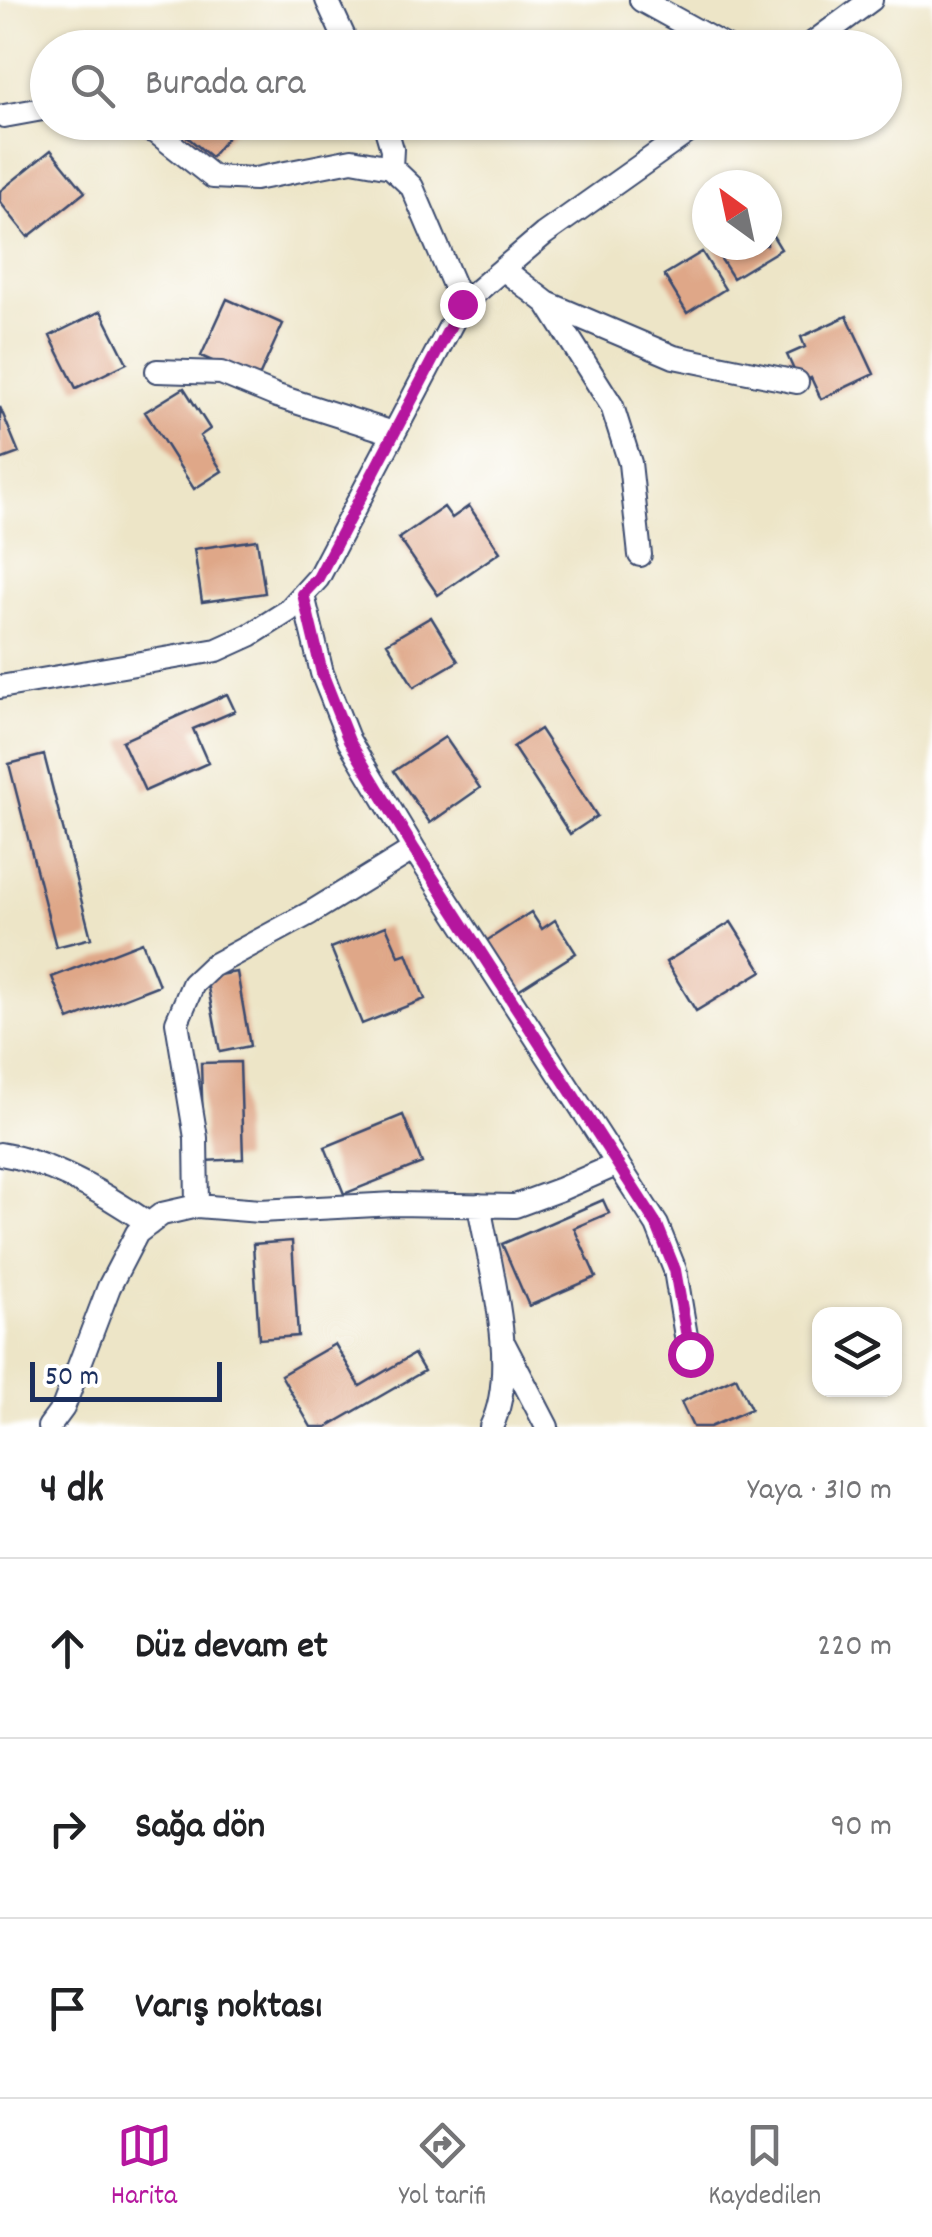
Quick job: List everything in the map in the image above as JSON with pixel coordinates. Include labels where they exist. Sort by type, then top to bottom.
[{"type":"street","points":[[327,0],[341,30]]},
{"type":"street","points":[[641,0],[695,30]]},
{"type":"street","points":[[830,30],[871,0]]},
{"type":"street","points":[[4,116],[30,111]]},
{"type":"street","points":[[166,140],[213,177],[255,178],[352,160],[390,166],[412,187],[462,304]]},
{"type":"street","points":[[389,140],[390,166]]},
{"type":"street","points":[[0,687],[216,650],[250,635],[288,611],[318,578],[462,304],[544,234],[677,140]]},
{"type":"street","points":[[504,269],[546,303],[674,357],[796,382]]},
{"type":"street","points":[[546,303],[612,406],[630,464],[640,556]]},
{"type":"street","points":[[158,371],[221,373],[276,396],[394,433]]},
{"type":"street","points":[[303,594],[322,673],[349,741],[414,849],[657,1225],[675,1270],[690,1354]]},
{"type":"street","points":[[197,1206],[196,1138],[178,1022],[194,984],[212,966],[310,913],[414,849]]},
{"type":"street","points":[[0,1154],[23,1158],[108,1196],[149,1224]]},
{"type":"street","points":[[49,1427],[63,1408],[109,1286],[136,1233],[162,1214],[197,1206],[260,1211],[395,1204],[515,1206],[618,1164]]},
{"type":"street","points":[[479,1206],[504,1344],[499,1410],[491,1427]]},
{"type":"street","points":[[504,1344],[547,1427]]},
{"type":"building","points":[[191,140],[225,140],[211,157]]},
{"type":"building","points":[[51,150],[85,192],[28,237],[0,202],[0,191]]},
{"type":"building","points":[[692,258],[707,260],[725,289],[687,313],[664,275]]},
{"type":"building","points":[[722,260],[763,260],[733,278]]},
{"type":"building","points":[[227,299],[283,324],[257,381],[201,356]]},
{"type":"building","points":[[101,311],[127,363],[76,388],[50,336]]},
{"type":"building","points":[[847,316],[874,374],[821,399],[811,378],[800,383],[787,355],[805,347],[801,337]]},
{"type":"building","points":[[184,388],[210,429],[200,436],[222,471],[194,489],[145,412]]},
{"type":"building","points":[[0,407],[19,453],[0,460]]},
{"type":"building","points":[[469,506],[500,552],[438,595],[399,538],[444,507],[452,518]]},
{"type":"building","points":[[257,540],[265,593],[202,602],[194,549]]},
{"type":"building","points":[[431,617],[458,661],[414,687],[387,643]]},
{"type":"building","points":[[227,694],[235,711],[193,729],[208,763],[145,791],[122,741]]},
{"type":"building","points":[[540,729],[597,816],[570,834],[513,747]]},
{"type":"building","points":[[445,737],[480,788],[430,823],[394,771]]},
{"type":"building","points":[[44,755],[91,938],[56,947],[9,764]]},
{"type":"building","points":[[531,912],[542,929],[555,920],[576,953],[515,992],[483,943]]},
{"type":"building","points":[[731,922],[762,971],[696,1011],[666,962]]},
{"type":"building","points":[[386,926],[399,956],[407,953],[425,999],[362,1024],[331,948]]},
{"type":"building","points":[[142,942],[159,985],[69,1020],[52,977]]},
{"type":"building","points":[[237,972],[250,1046],[220,1052],[206,977]]},
{"type":"building","points":[[240,1062],[243,1159],[204,1161],[201,1063]]},
{"type":"building","points":[[403,1115],[422,1163],[344,1194],[325,1147]]},
{"type":"building","points":[[603,1200],[609,1213],[574,1228],[596,1277],[529,1306],[502,1244]]},
{"type":"building","points":[[292,1241],[298,1336],[259,1339],[253,1244]]},
{"type":"building","points":[[335,1344],[360,1386],[414,1354],[424,1371],[327,1427],[311,1427],[281,1375]]},
{"type":"building","points":[[736,1377],[751,1409],[710,1427],[693,1427],[681,1402]]},
{"type":"route","points":[[462,304],[318,578],[303,594],[322,673],[349,741],[414,849],[657,1225],[675,1270],[690,1354]]}]
